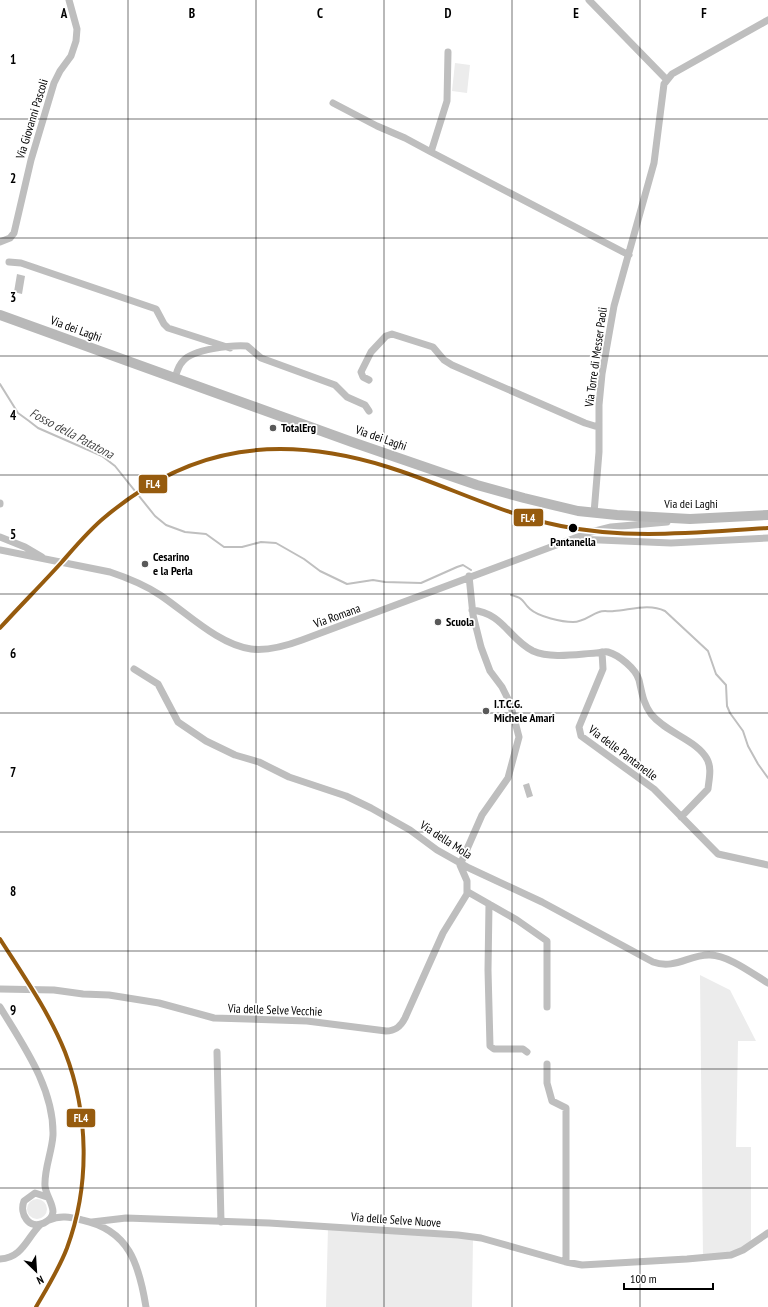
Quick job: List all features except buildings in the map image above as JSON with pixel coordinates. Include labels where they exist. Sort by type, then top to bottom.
[{"type":"main road","name":"Via dei Laghi","points":[[0,315],[482,487],[560,507],[594,513],[690,519],[768,515]]},
{"type":"street","name":"Via Giovanni Pascoli","points":[[0,242],[10,238],[14,233],[31,160],[54,83],[60,71],[71,56],[76,42],[77,28],[70,0]]},
{"type":"street","points":[[589,0],[666,79],[768,20]]},
{"type":"street","points":[[431,152],[447,101],[448,52]]},
{"type":"street","name":"Via Torre di Messer Paoli","points":[[594,513],[599,452],[598,427],[602,374],[614,306],[654,163],[660,103],[666,79]]},
{"type":"street","points":[[333,103],[377,126],[405,138],[629,255]]},
{"type":"street","points":[[9,262],[21,263],[156,309],[164,324],[168,328],[230,348]]},
{"type":"street","points":[[369,380],[363,377],[361,372],[371,352],[386,336],[396,335],[431,347],[444,360],[452,365],[585,423],[598,427]]},
{"type":"street","points":[[175,378],[182,362],[192,354],[248,346],[261,358],[335,385],[347,397],[365,405],[369,411]]},
{"type":"street","name":"Via Romana","points":[[0,550],[110,572],[138,583],[161,596],[223,639],[238,646],[254,649],[269,649],[293,643],[389,608],[469,576],[606,528],[690,519]]},
{"type":"street","points":[[0,537],[25,547],[45,560]]},
{"type":"street","points":[[574,539],[671,543],[768,538]]},
{"type":"street","points":[[469,576],[472,610],[489,669],[507,696],[519,737],[508,778],[484,812],[460,867],[466,878],[468,892],[517,920],[547,941],[547,1007]]},
{"type":"street","points":[[472,610],[484,611],[494,616],[514,637],[537,652],[560,655],[610,652],[620,658],[635,672],[646,706],[655,718],[671,732],[697,748],[707,759],[710,766],[708,789],[681,817]]},
{"type":"street","name":"Via delle Pantanelle","points":[[602,652],[603,669],[579,727],[579,734],[647,784],[718,854],[768,865]]},
{"type":"street","name":"Via della Mola","points":[[134,669],[158,684],[179,723],[206,741],[235,755],[259,762],[289,777],[362,803],[410,830],[437,850],[461,864],[542,902],[653,962],[670,965],[702,956],[717,956],[768,983]]},
{"type":"street","name":"Via delle Selve Vecchie","points":[[0,989],[106,994],[141,1000],[214,1018],[307,1021],[390,1031],[399,1027],[404,1020],[443,933],[468,892]]},
{"type":"street","points":[[489,904],[490,1046],[494,1049],[523,1049],[528,1052]]},
{"type":"street","points":[[0,1007],[27,1051],[49,1102],[52,1135],[45,1178],[45,1187],[47,1197],[53,1206],[65,1216]]},
{"type":"street","points":[[217,1052],[221,1222]]},
{"type":"street","points":[[547,1064],[547,1083],[552,1100],[566,1108],[566,1262]]},
{"type":"street","points":[[39,1193],[45,1178]]},
{"type":"street","points":[[31,1236],[28,1221],[23,1214],[24,1201],[31,1195],[39,1193],[47,1197]]},
{"type":"street","points":[[49,1220],[52,1216],[53,1206]]},
{"type":"street","points":[[0,1258],[8,1258],[21,1251],[41,1224],[56,1217],[65,1216],[92,1222],[113,1233],[131,1254],[140,1275],[146,1307]]},
{"type":"street","name":"Via delle Selve Nuove","points":[[92,1222],[123,1218],[269,1223],[473,1237],[582,1265],[604,1265],[727,1256],[743,1250],[768,1233]]},
{"type":"street","points":[[28,1221],[34,1224],[41,1224]]},
{"type":"shaded area","points":[[455,63],[470,65],[467,93],[452,91]]},
{"type":"shaded area","points":[[17,274],[25,276],[22,294],[14,292]]},
{"type":"shaded area","points":[[529,783],[533,796],[527,798],[523,785]]},
{"type":"shaded area","points":[[700,975],[730,990],[756,1041],[738,1041],[736,1147],[751,1147],[751,1241],[735,1254],[703,1258]]},
{"type":"shaded area","points":[[37,1199],[44,1202],[47,1209],[44,1216],[37,1219],[30,1216],[27,1209],[30,1202]]},
{"type":"shaded area","points":[[328,1227],[473,1237],[472,1307],[326,1307]]},
{"type":"waterway","name":"Fosso della Patatona","points":[[0,384],[18,413],[38,428],[102,456],[115,466],[155,516],[166,525],[185,532],[206,534],[224,547],[242,547],[261,542],[276,543],[304,559],[320,571],[347,584],[373,580],[385,582],[421,583],[463,565],[471,570]]},
{"type":"waterway","name":"Fosso della Patatona","points":[[511,595],[521,599],[534,612],[568,622],[580,621],[603,611],[646,607],[653,607],[665,611],[708,651],[716,674],[726,685],[727,706],[730,713],[743,731],[748,746],[768,778]]},
{"type":"transit line","name":"FL4","points":[[0,628],[93,527],[105,517],[138,493],[171,474],[205,460],[239,452],[275,449],[311,451],[349,457],[410,474],[495,507],[539,521],[587,530],[612,533],[664,534],[768,528]]},
{"type":"transit line","name":"FL4","points":[[0,939],[35,994],[59,1037],[73,1076],[79,1100],[82,1125],[84,1150],[83,1175],[75,1224],[67,1248],[53,1278],[36,1307]]},
{"type":"place","name":"TotalErg","points":[[273,428]]},
{"type":"place","name":"Pantanella","points":[[573,528]]},
{"type":"place","name":"Cesarino e la Perla","points":[[145,564]]},
{"type":"place","name":"Scuola","points":[[438,622]]},
{"type":"place","name":"I.T.C.G. Michele Amari","points":[[486,711]]}]
